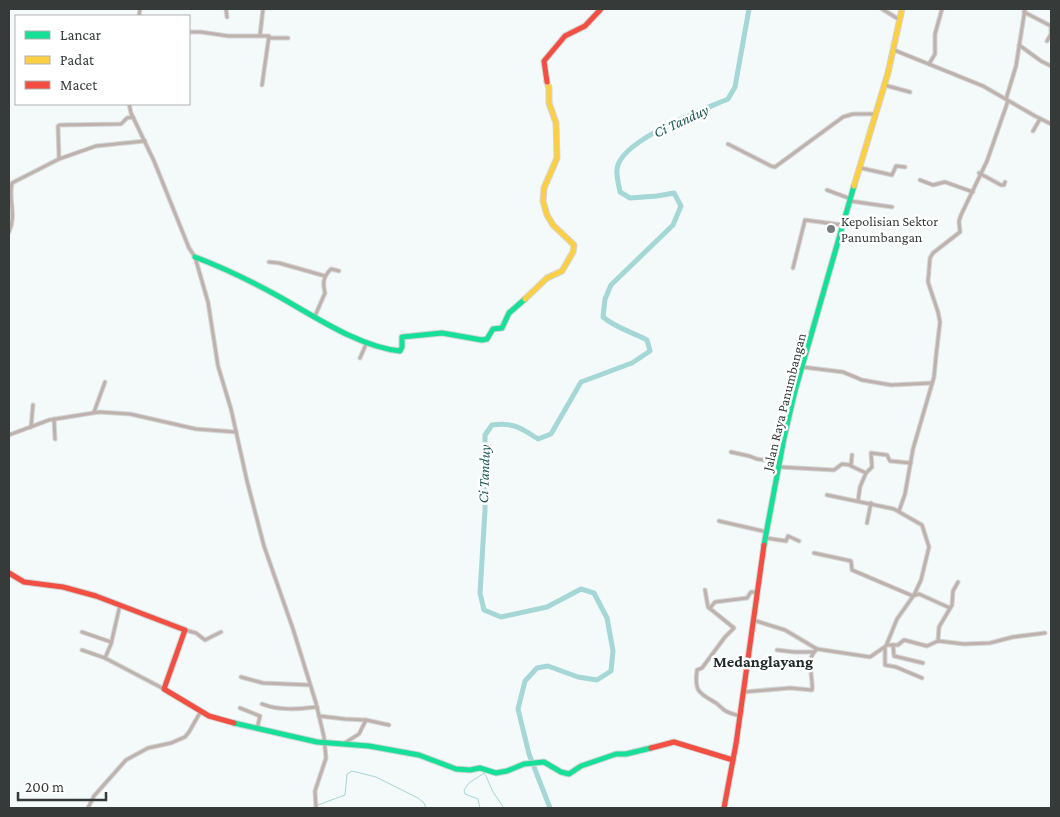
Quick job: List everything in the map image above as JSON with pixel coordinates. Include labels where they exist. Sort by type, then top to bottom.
[{"type":"street","points":[[226,9],[227,17]]},
{"type":"street","points":[[260,35],[263,9]]},
{"type":"street","points":[[195,257],[215,264],[314,317],[386,350],[396,351],[401,349],[402,337],[442,333],[485,340],[493,329],[502,328],[509,313],[516,306],[548,278],[562,271],[574,248],[570,241],[553,225],[547,215],[542,197],[557,158],[556,123],[549,103],[549,88],[544,61],[565,36],[585,26],[601,9]]},
{"type":"street","points":[[882,9],[900,20]]},
{"type":"street","name":"Jalan Raya Panumbangan","points":[[724,808],[740,716],[756,592],[793,399],[894,50],[902,9]]},
{"type":"street","points":[[929,64],[935,54],[935,34],[942,9]]},
{"type":"street","points":[[899,511],[904,496],[913,449],[932,383],[940,322],[928,282],[930,258],[933,253],[960,232],[959,221],[973,192],[979,174],[987,161],[1016,66],[1024,10],[1051,26],[1047,41]]},
{"type":"street","points":[[190,32],[228,36],[268,35],[270,38],[288,38]]},
{"type":"street","points":[[262,85],[270,38]]},
{"type":"street","points":[[1019,44],[1041,61],[1051,66]]},
{"type":"street","points":[[894,50],[983,86],[1051,124]]},
{"type":"street","points":[[884,85],[910,92]]},
{"type":"street","points":[[129,105],[154,161],[188,248],[195,257],[208,302],[218,366],[264,546],[317,707],[326,758],[314,791],[316,808]]},
{"type":"street","points":[[728,144],[775,167],[843,118],[853,114],[876,114]]},
{"type":"street","points":[[59,159],[58,126],[60,124],[121,124],[127,118],[133,117]]},
{"type":"street","points":[[1033,131],[1040,118]]},
{"type":"street","points":[[9,232],[14,219],[10,185],[59,159],[106,144],[145,141]]},
{"type":"street","points":[[861,168],[892,176],[896,166],[905,167]]},
{"type":"street","points":[[979,174],[1001,185],[1004,185],[1005,182]]},
{"type":"street","points":[[920,180],[933,184],[945,182],[973,192]]},
{"type":"street","points":[[827,190],[851,200],[892,207]]},
{"type":"street","points":[[793,268],[805,220],[843,225]]},
{"type":"street","points":[[270,262],[279,262],[326,276]]},
{"type":"street","points":[[314,317],[325,293],[323,285],[326,276],[331,270],[339,271]]},
{"type":"street","points":[[360,358],[367,342]]},
{"type":"street","points":[[802,367],[843,372],[862,380],[891,385],[932,383]]},
{"type":"street","points":[[94,412],[105,382]]},
{"type":"street","points":[[31,428],[33,405]]},
{"type":"street","points":[[9,435],[54,420],[94,412],[130,414],[196,429],[236,432]]},
{"type":"street","points":[[54,420],[56,439]]},
{"type":"street","points":[[731,452],[779,465],[835,470],[842,464],[850,465],[866,473]]},
{"type":"street","points":[[858,501],[860,487],[866,473],[872,467],[871,453],[887,455],[890,461],[911,463]]},
{"type":"street","points":[[850,465],[852,455]]},
{"type":"street","points":[[827,495],[870,503],[899,511],[922,525],[929,547],[924,572],[913,596],[897,619],[886,647],[885,665],[899,668],[922,678]]},
{"type":"street","points":[[867,523],[870,503]]},
{"type":"street","points":[[719,521],[767,532]]},
{"type":"street","points":[[766,538],[786,541],[788,536],[800,541]]},
{"type":"street","points":[[814,553],[850,561],[852,570],[913,596],[919,594],[950,608]]},
{"type":"street","points":[[9,573],[24,582],[70,588],[120,604],[185,630],[195,632],[205,640],[221,632]]},
{"type":"street","points":[[938,641],[939,627],[950,608],[953,591],[958,582]]},
{"type":"street","points":[[705,590],[706,603],[709,608],[734,628],[702,668],[697,670],[697,686],[699,692],[705,698],[723,710],[740,716]]},
{"type":"street","points":[[709,608],[715,602],[747,598],[751,592],[756,592]]},
{"type":"street","points":[[105,658],[120,604]]},
{"type":"street","points":[[753,620],[785,630],[814,646],[816,650]]},
{"type":"street","points":[[164,689],[185,630]]},
{"type":"street","points":[[82,632],[111,642]]},
{"type":"street","points":[[776,650],[794,652],[816,650],[870,657],[886,647],[898,645],[904,640],[927,646],[938,641],[964,644],[990,643],[1013,637],[1046,633]]},
{"type":"street","points":[[893,645],[894,656],[923,663]]},
{"type":"street","points":[[82,650],[105,658],[164,689],[214,719],[325,744],[369,746],[419,754],[456,769],[470,770],[480,768],[491,773],[507,771],[524,764],[544,762],[561,772],[569,774],[581,766],[616,754],[626,754],[674,742],[733,760]]},
{"type":"street","points":[[743,692],[790,688],[812,690],[810,660],[816,650]]},
{"type":"street","points":[[241,677],[263,683],[310,685]]},
{"type":"street","points":[[262,704],[292,710],[317,707]]},
{"type":"street","points":[[240,708],[260,716],[257,730]]},
{"type":"street","points":[[88,808],[94,796],[126,760],[148,748],[171,743],[185,737],[200,711]]},
{"type":"street","points":[[319,716],[366,720],[389,725]]},
{"type":"street","points":[[341,745],[359,734],[366,720]]},
{"type":"waterway","name":"Ci Tanduy","points":[[550,808],[529,754],[518,709],[525,681],[537,668],[548,666],[578,677],[597,680],[611,671],[613,651],[607,618],[594,593],[581,589],[547,607],[501,617],[484,610],[480,593],[485,510],[485,435],[492,425],[499,424],[511,425],[538,439],[551,434],[581,382],[632,363],[650,351],[647,340],[603,317],[605,299],[611,285],[673,225],[681,206],[674,193],[630,198],[620,192],[617,169],[622,158],[632,147],[647,137],[683,118],[728,99],[735,87],[749,9]]},
{"type":"waterway","points":[[318,805],[345,795],[347,774],[352,771],[376,777],[418,798],[424,803],[426,808]]},
{"type":"waterway","points":[[480,808],[478,799],[465,794],[464,790],[469,783],[484,773],[493,792],[504,808]]},
{"type":"traffic: fast","points":[[764,545],[784,438],[795,391],[854,186]]},
{"type":"traffic: fast","points":[[195,257],[258,285],[337,330],[369,344],[400,351],[402,337],[442,333],[482,340],[487,339],[493,329],[502,328],[509,313],[525,299]]},
{"type":"traffic: fast","points":[[234,723],[317,742],[369,746],[419,755],[456,769],[470,770],[480,768],[496,773],[524,764],[544,762],[561,772],[569,774],[581,766],[616,754],[626,754],[651,748]]},
{"type":"traffic: slow","points":[[854,186],[888,73],[902,9]]},
{"type":"traffic: slow","points":[[525,299],[547,278],[562,271],[573,252],[574,245],[553,225],[547,215],[543,201],[544,188],[557,158],[556,123],[549,103],[547,82]]},
{"type":"traffic: jam","points":[[547,82],[544,61],[565,36],[585,26],[601,9]]},
{"type":"traffic: jam","points":[[724,808],[736,744],[764,545]]},
{"type":"traffic: jam","points":[[9,573],[24,582],[63,587],[96,596],[185,630],[164,689],[209,716],[234,723]]},
{"type":"traffic: jam","points":[[651,748],[674,742],[733,760]]},
{"type":"place","name":"Kepolisian Sektor Panumbangan","points":[[831,229]]},
{"type":"district","name":"Medanglayang","points":[[763,661]]}]
